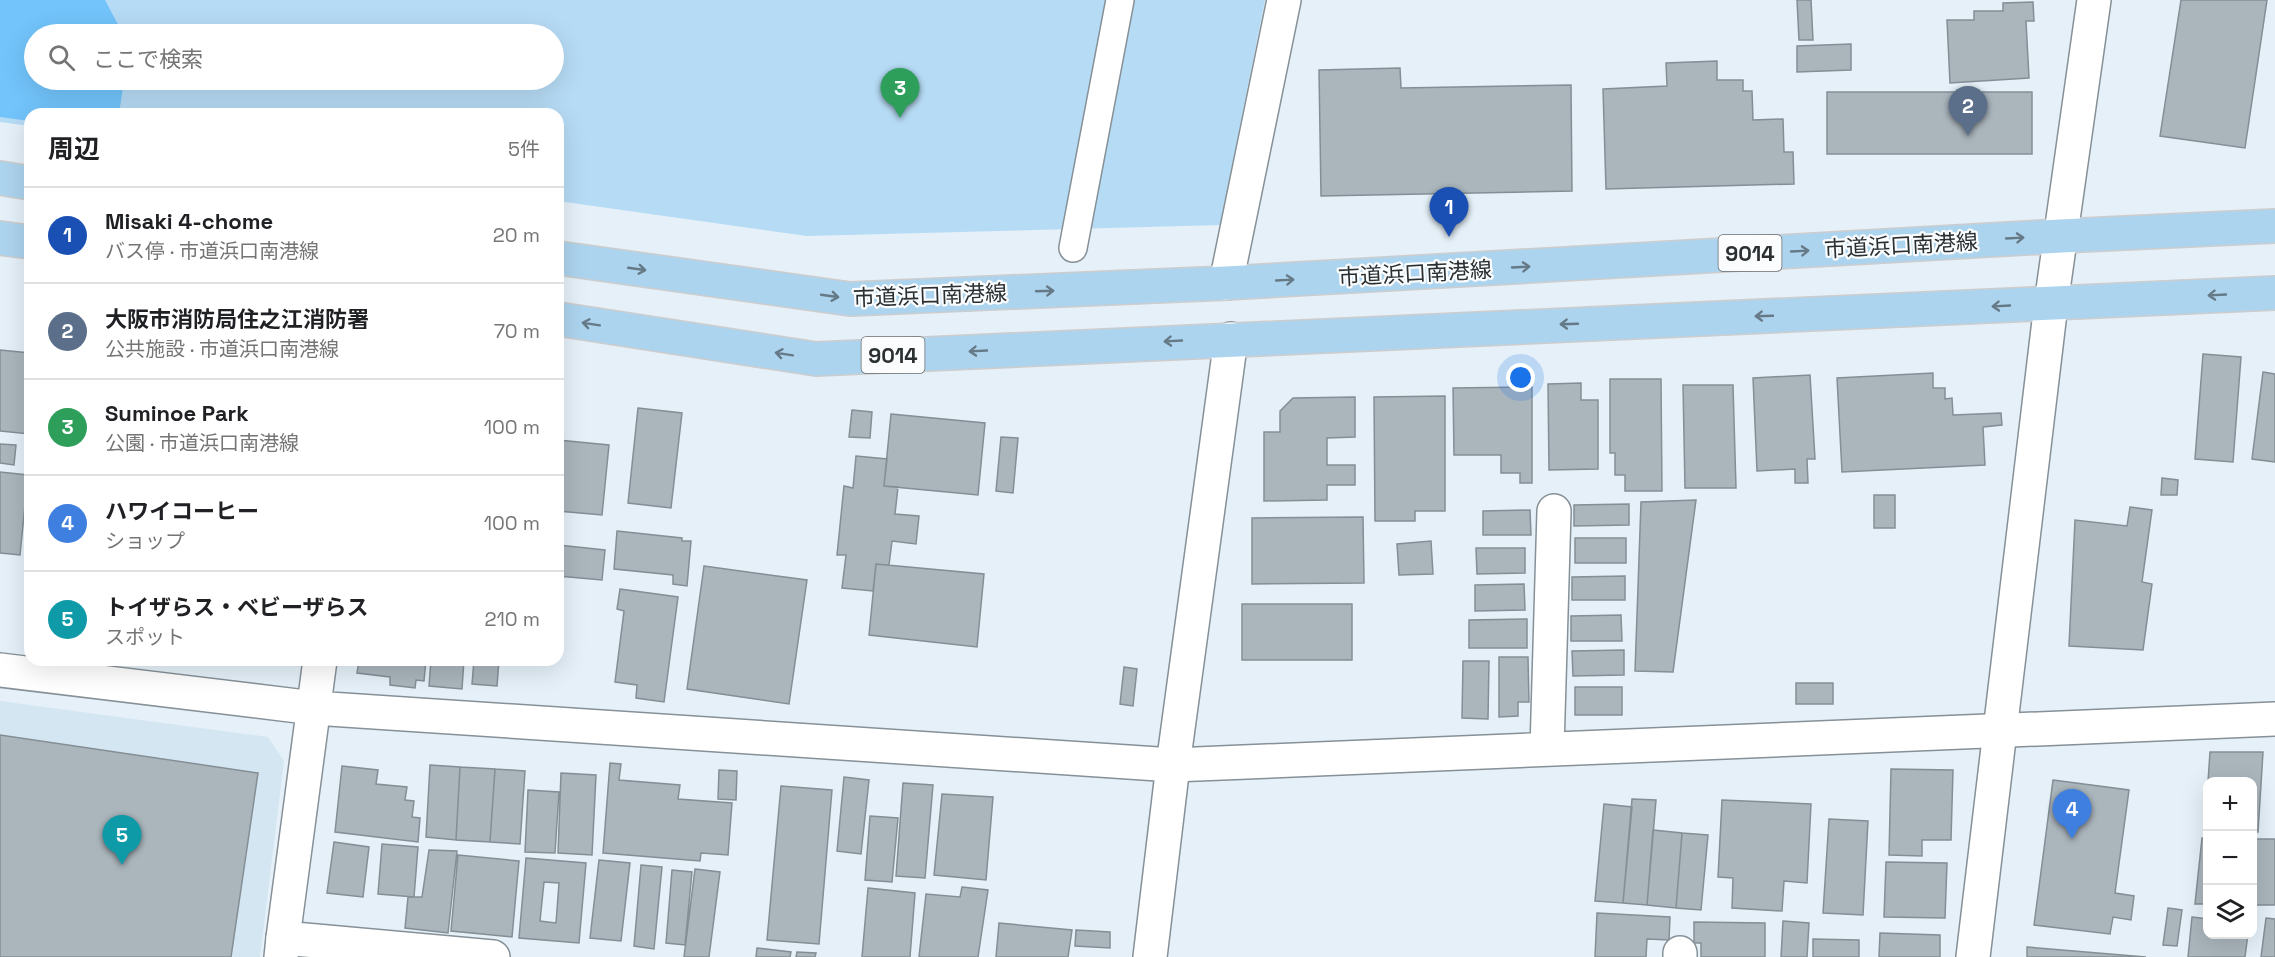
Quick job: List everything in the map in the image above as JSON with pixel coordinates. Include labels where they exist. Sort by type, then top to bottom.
[{"type":"main road","points":[[0,178],[24,182]]},
{"type":"main road","name":"市道浜口南港線","points":[[564,259],[850,299],[1226,283],[2275,226]]},
{"type":"main road","points":[[0,238],[24,241]]},
{"type":"main road","name":"9014","points":[[564,320],[816,358],[2051,304],[2275,292]]},
{"type":"street","points":[[1073,248],[1120,0]]},
{"type":"street","points":[[1226,283],[1284,0]]},
{"type":"street","points":[[1973,957],[2051,304],[2094,0]]},
{"type":"street","points":[[1150,957],[1173,765],[1231,339]]},
{"type":"street","points":[[1547,749],[1554,512]]},
{"type":"street","points":[[319,666],[282,948],[493,957]]},
{"type":"street","points":[[0,670],[314,708],[1173,765],[2275,719]]},
{"type":"shaded area","points":[[0,0],[1265,0],[1220,225],[807,236],[564,202],[564,108],[24,108],[24,125],[0,122]]},
{"type":"shaded area","points":[[0,0],[105,0],[118,24],[24,24],[24,90],[123,90],[120,108],[24,108],[24,120],[0,117]]},
{"type":"shaded area","points":[[0,701],[268,737],[284,761],[260,957],[0,957]]},
{"type":"building","points":[[1797,0],[1811,0],[1813,40],[1799,40]]},
{"type":"building","points":[[2181,0],[2267,0],[2245,148],[2160,136]]},
{"type":"building","points":[[2033,2],[2034,21],[2026,21],[2029,78],[1950,83],[1947,20],[1974,20],[1974,11],[2003,11],[2003,3]]},
{"type":"building","points":[[1851,44],[1851,70],[1797,72],[1797,46]]},
{"type":"building","points":[[1717,61],[1717,80],[1743,80],[1743,91],[1752,91],[1753,120],[1783,119],[1784,152],[1793,152],[1794,184],[1606,189],[1603,89],[1667,86],[1666,63]]},
{"type":"building","points":[[1400,68],[1401,88],[1571,85],[1572,191],[1321,196],[1319,70]]},
{"type":"building","points":[[1827,92],[2032,92],[2032,154],[1827,154]]},
{"type":"building","points":[[0,350],[24,352],[24,433],[0,431]]},
{"type":"building","points":[[2203,354],[2241,357],[2233,462],[2195,459]]},
{"type":"building","points":[[2263,372],[2275,374],[2275,462],[2252,459]]},
{"type":"building","points":[[1933,373],[1933,388],[1945,388],[1945,399],[1952,398],[1953,415],[2001,413],[2002,425],[1983,427],[1985,465],[1842,472],[1837,378]]},
{"type":"building","points":[[1810,375],[1815,459],[1807,459],[1808,483],[1795,483],[1795,469],[1757,471],[1753,378]]},
{"type":"building","points":[[1610,379],[1661,379],[1662,491],[1625,491],[1625,475],[1615,475],[1615,453],[1610,453]]},
{"type":"building","points":[[1581,383],[1581,400],[1598,400],[1598,469],[1549,470],[1548,384]]},
{"type":"building","points":[[1683,385],[1733,385],[1736,488],[1685,488]]},
{"type":"building","points":[[1532,387],[1532,483],[1520,483],[1520,473],[1501,473],[1501,455],[1454,455],[1453,388]]},
{"type":"building","points":[[1445,396],[1445,511],[1415,511],[1415,521],[1375,521],[1374,397]]},
{"type":"building","points":[[1355,397],[1355,437],[1327,438],[1327,465],[1355,465],[1355,485],[1327,485],[1327,500],[1264,501],[1264,432],[1280,432],[1280,411],[1293,398]]},
{"type":"building","points":[[638,408],[682,413],[671,508],[628,503]]},
{"type":"building","points":[[852,410],[872,412],[870,438],[849,437]]},
{"type":"building","points":[[891,414],[985,423],[978,495],[884,486]]},
{"type":"building","points":[[1001,437],[1018,438],[1013,493],[996,491]]},
{"type":"building","points":[[564,441],[609,445],[602,515],[564,512]]},
{"type":"building","points":[[0,444],[16,445],[14,465],[0,463]]},
{"type":"building","points":[[856,456],[887,459],[884,486],[898,487],[895,514],[919,516],[916,544],[892,541],[889,565],[876,564],[873,591],[842,588],[846,555],[837,555],[844,486],[853,488]]},
{"type":"building","points":[[0,472],[24,475],[24,515],[20,555],[0,553]]},
{"type":"building","points":[[2162,478],[2178,480],[2177,495],[2161,495]]},
{"type":"building","points":[[1874,495],[1895,495],[1895,528],[1874,528]]},
{"type":"building","points":[[1696,500],[1673,672],[1635,671],[1641,502]]},
{"type":"building","points":[[1629,504],[1629,525],[1574,526],[1574,505]]},
{"type":"building","points":[[2130,507],[2152,510],[2142,582],[2152,584],[2143,650],[2069,646],[2075,520],[2127,526]]},
{"type":"building","points":[[1530,510],[1531,535],[1483,535],[1483,511]]},
{"type":"building","points":[[1363,517],[1364,583],[1252,584],[1252,518]]},
{"type":"building","points":[[617,531],[691,541],[687,586],[673,584],[673,575],[614,569]]},
{"type":"building","points":[[1575,538],[1626,538],[1626,563],[1575,563]]},
{"type":"building","points":[[1431,541],[1433,574],[1399,575],[1397,544]]},
{"type":"building","points":[[564,546],[605,550],[602,580],[564,577]]},
{"type":"building","points":[[1476,548],[1525,548],[1525,573],[1477,574]]},
{"type":"building","points":[[876,564],[984,574],[977,647],[869,635]]},
{"type":"building","points":[[704,566],[807,580],[789,704],[687,689]]},
{"type":"building","points":[[1625,576],[1625,600],[1572,600],[1572,577]]},
{"type":"building","points":[[1524,584],[1525,610],[1475,611],[1475,585]]},
{"type":"building","points":[[620,589],[678,597],[664,702],[636,698],[637,685],[615,682],[624,611],[617,609]]},
{"type":"building","points":[[1242,604],[1352,604],[1352,660],[1242,660]]},
{"type":"building","points":[[1621,615],[1622,641],[1571,641],[1571,616]]},
{"type":"building","points":[[1527,619],[1527,648],[1469,648],[1469,620]]},
{"type":"building","points":[[1624,650],[1624,675],[1573,676],[1572,651]]},
{"type":"building","points":[[1499,657],[1528,657],[1529,702],[1518,702],[1518,716],[1499,717]]},
{"type":"building","points":[[1463,661],[1489,661],[1488,719],[1462,718]]},
{"type":"building","points":[[358,666],[425,666],[424,681],[416,680],[415,688],[390,685],[390,677],[357,673]]},
{"type":"building","points":[[431,666],[464,666],[462,689],[429,686]]},
{"type":"building","points":[[474,666],[499,666],[497,686],[472,684]]},
{"type":"building","points":[[1124,667],[1137,669],[1133,706],[1120,704]]},
{"type":"building","points":[[1796,683],[1833,683],[1833,704],[1796,704]]},
{"type":"building","points":[[1575,687],[1622,687],[1622,715],[1575,715]]},
{"type":"building","points":[[0,735],[258,773],[231,957],[0,957]]},
{"type":"building","points":[[2210,752],[2263,752],[2258,832],[2257,777],[2208,777]]},
{"type":"building","points":[[610,763],[621,764],[619,780],[680,785],[678,799],[732,803],[728,855],[701,853],[700,861],[603,853]]},
{"type":"building","points":[[430,765],[460,767],[456,840],[426,837]]},
{"type":"building","points":[[342,766],[378,770],[376,784],[407,787],[405,800],[414,801],[412,817],[420,818],[418,842],[335,832]]},
{"type":"building","points":[[460,767],[495,769],[490,842],[456,840]]},
{"type":"building","points":[[495,769],[525,771],[520,844],[490,842]]},
{"type":"building","points":[[1891,769],[1953,770],[1951,840],[1922,840],[1922,856],[1889,855]]},
{"type":"building","points":[[719,770],[737,771],[736,800],[718,799]]},
{"type":"building","points":[[561,773],[596,775],[592,855],[558,853]]},
{"type":"building","points":[[844,777],[869,780],[861,854],[837,851]]},
{"type":"building","points":[[2053,780],[2129,790],[2115,893],[2134,896],[2131,920],[2113,917],[2110,934],[2034,925]]},
{"type":"building","points":[[903,783],[933,785],[925,878],[896,876]]},
{"type":"building","points":[[781,786],[832,790],[819,944],[767,940]]},
{"type":"building","points":[[528,790],[559,792],[555,853],[525,852]]},
{"type":"building","points":[[942,794],[993,797],[986,880],[934,875]]},
{"type":"building","points":[[1632,799],[1656,800],[1647,905],[1623,903]]},
{"type":"building","points":[[1722,800],[1811,804],[1807,883],[1784,881],[1782,911],[1732,908],[1733,878],[1718,877]]},
{"type":"building","points":[[1604,804],[1632,807],[1623,903],[1595,901]]},
{"type":"building","points":[[870,816],[898,818],[892,882],[865,880]]},
{"type":"building","points":[[1829,819],[1868,821],[1863,915],[1823,913]]},
{"type":"building","points":[[1653,830],[1682,833],[1676,908],[1647,905]]},
{"type":"building","points":[[1682,833],[1708,835],[1701,910],[1676,908]]},
{"type":"building","points":[[2202,838],[2203,838],[2203,904],[2195,904]]},
{"type":"building","points":[[2257,839],[2275,839],[2275,905],[2257,905]]},
{"type":"building","points":[[334,842],[369,847],[363,897],[327,893]]},
{"type":"building","points":[[382,844],[418,847],[414,897],[378,894]]},
{"type":"building","points":[[429,850],[457,851],[448,933],[405,928],[408,897],[422,897]]},
{"type":"building","points":[[458,855],[519,861],[512,937],[451,931]]},
{"type":"building","points":[[526,858],[586,863],[579,943],[519,938]],"holes":[[[544,882],[559,883],[556,923],[540,921]]]},
{"type":"building","points":[[599,860],[630,863],[621,941],[590,938]]},
{"type":"building","points":[[1886,862],[1947,863],[1945,918],[1884,917]]},
{"type":"building","points":[[641,865],[662,867],[654,949],[634,946]]},
{"type":"building","points":[[695,869],[720,872],[709,957],[684,957]]},
{"type":"building","points":[[672,870],[692,872],[685,945],[666,943]]},
{"type":"building","points":[[962,887],[988,890],[978,957],[919,957],[926,894],[960,897]]},
{"type":"building","points":[[868,888],[915,893],[910,957],[862,957]]},
{"type":"building","points":[[2168,908],[2182,910],[2177,946],[2163,945]]},
{"type":"building","points":[[1597,913],[1670,917],[1669,940],[1647,939],[1646,957],[1595,957]]},
{"type":"building","points":[[2192,917],[2203,918],[2203,939],[2247,939],[2245,957],[2188,957]]},
{"type":"building","points":[[2266,918],[2275,919],[2275,957],[2261,957]]},
{"type":"building","points":[[1783,921],[1809,923],[1807,957],[1781,957]]},
{"type":"building","points":[[1694,922],[1765,923],[1765,957],[1701,957],[1701,943],[1694,943]]},
{"type":"building","points":[[999,923],[1072,930],[1068,957],[996,957]]},
{"type":"building","points":[[1076,930],[1110,932],[1110,948],[1075,946]]},
{"type":"building","points":[[1880,933],[1940,935],[1940,957],[1879,957]]},
{"type":"building","points":[[1813,939],[1859,940],[1859,957],[1813,957]]},
{"type":"building","points":[[2027,947],[2146,957],[2027,957]]},
{"type":"building","points":[[757,948],[791,952],[790,957],[756,957]]},
{"type":"building","points":[[797,952],[816,953],[815,957],[796,957]]},
{"type":"place","name":"Suminoe Park","points":[[900,118]]},
{"type":"place","name":"大阪市消防局住之江消防署","points":[[1968,136]]},
{"type":"place","name":"Misaki 4-chome","points":[[1449,237]]},
{"type":"place","name":"ハワイコーヒー","points":[[2072,839]]},
{"type":"place","name":"トイザらス・ベビーザらス","points":[[122,865]]}]
